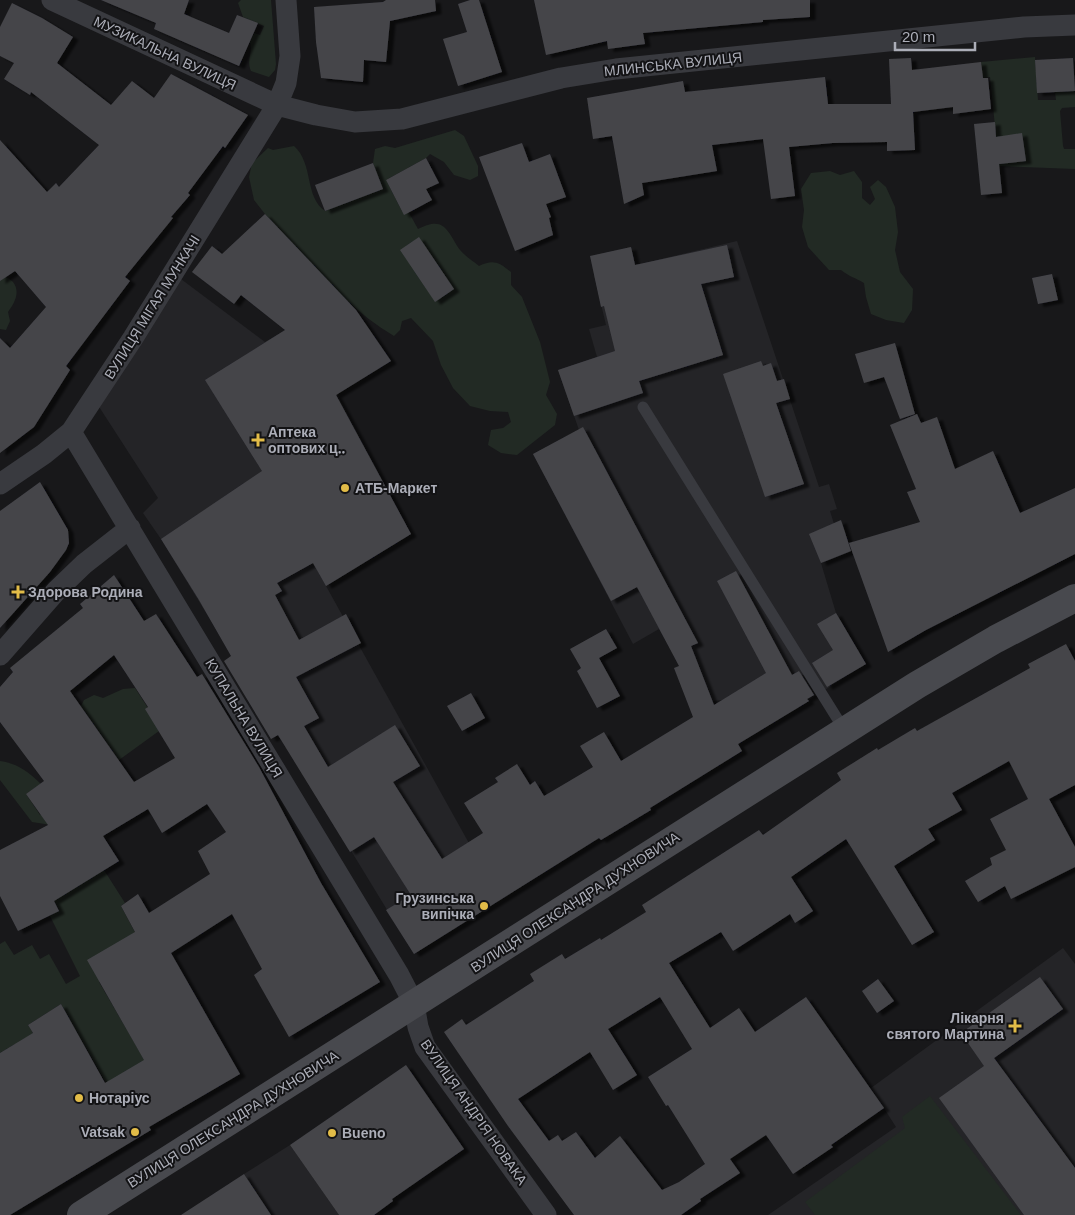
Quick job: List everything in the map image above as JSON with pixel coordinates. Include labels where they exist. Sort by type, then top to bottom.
[{"type":"street","name":"МУЗИКАЛЬНА ВУЛИЦЯ","points":[[52,0],[277,105]]},
{"type":"street","name":"ВУЛИЦЯ МІГАЯ МУНКАЧІ","points":[[0,484],[44,454],[71,432],[128,346],[277,105],[286,83],[290,56],[286,0]]},
{"type":"street","name":"МЛИНСЬКА ВУЛИЦЯ","points":[[277,105],[355,122],[402,120],[561,78],[616,69],[1024,27],[1075,25]]},
{"type":"street","name":"КУПАЛЬНА ВУЛИЦЯ","points":[[71,432],[394,967],[414,1004]]},
{"type":"street","points":[[0,654],[63,584],[84,564],[130,528]]},
{"type":"street","name":"ВУЛИЦЯ ОЛЕКСАНДРА ДУХНОВИЧА","points":[[81,1215],[917,685],[980,648],[1074,600]]},
{"type":"street","name":"ВУЛИЦЯ АНДРІЯ НОВАКА","points":[[414,1004],[418,1027],[425,1046],[546,1215]]},
{"type":"lane","points":[[643,406],[845,730]]},
{"type":"shaded area","points":[[241,0],[271,0],[276,64],[275,70],[269,77],[251,71],[249,63],[250,42],[254,33],[260,35],[264,26],[243,17],[238,3]]},
{"type":"shaded area","points":[[1035,57],[1038,100],[1056,100],[1055,92],[1075,91],[1075,107],[1062,108],[1060,111],[1063,146],[1064,149],[1075,149],[1075,169],[999,166],[990,77],[983,78],[981,62]]},
{"type":"shaded area","points":[[455,130],[464,136],[478,166],[478,176],[470,180],[454,175],[444,162],[430,154],[386,180],[402,211],[407,209],[418,229],[427,225],[440,224],[448,231],[460,250],[479,266],[492,262],[503,266],[511,272],[511,285],[522,297],[540,342],[550,382],[546,395],[557,414],[555,425],[517,455],[501,453],[488,445],[491,430],[503,428],[511,422],[508,412],[490,411],[470,406],[453,388],[441,365],[433,341],[411,318],[402,321],[400,330],[394,336],[375,324],[341,295],[325,280],[254,200],[249,177],[252,163],[268,148],[273,150],[294,146],[304,162],[314,197],[318,205],[325,211],[383,189],[373,163],[375,149],[385,146],[395,148]]},
{"type":"shaded area","points":[[830,171],[840,175],[854,171],[862,182],[862,198],[870,205],[875,199],[870,187],[878,180],[886,187],[895,207],[898,232],[895,250],[900,272],[913,289],[912,310],[904,323],[886,320],[871,314],[864,283],[841,270],[829,270],[808,247],[802,227],[804,210],[801,189],[811,173]]},
{"type":"shaded area","points":[[737,241],[819,487],[829,484],[837,509],[830,511],[834,524],[821,563],[836,613],[866,664],[747,739],[723,700],[712,701],[696,660],[680,666],[659,629],[633,644],[533,454],[579,430],[558,370],[597,357],[589,329],[606,325],[594,275],[601,273],[596,255],[631,247],[636,265]]},
{"type":"shaded area","points":[[0,272],[13,282],[17,294],[8,312],[10,321],[6,330],[0,329]]},
{"type":"shaded area","points":[[173,273],[265,342],[282,332],[293,348],[337,394],[411,534],[326,586],[500,899],[414,954],[161,539],[143,513],[158,498],[94,399]]},
{"type":"shaded area","points":[[135,688],[159,731],[119,760],[81,706],[84,700],[94,695],[103,698],[123,689]]},
{"type":"shaded area","points":[[0,761],[22,769],[41,784],[26,794],[40,815],[55,805],[64,827],[32,822],[0,780]]},
{"type":"shaded area","points":[[104,870],[125,903],[121,906],[178,1014],[99,982],[158,1083],[106,1083],[61,1004],[28,1025],[60,1077],[15,1044],[0,1053],[0,944],[5,941],[14,955],[32,945],[40,959],[49,954],[66,984],[80,976],[50,916],[59,910],[50,893],[75,888]]},
{"type":"shaded area","name":"Лікарня святого Мартина","points":[[1063,948],[1075,964],[1075,1215],[768,1215],[896,1127],[871,1088]]},
{"type":"shaded area","points":[[930,1096],[1021,1215],[815,1215],[805,1202],[905,1128],[902,1117]]},
{"type":"shaded area","points":[[290,1145],[339,1215],[271,1215],[244,1174]]},
{"type":"building","points":[[101,0],[189,0],[184,14],[229,33],[237,15],[258,23],[239,66],[154,29],[156,23]]},
{"type":"building","points":[[386,0],[435,0],[436,11],[390,21],[386,62],[364,60],[363,82],[321,78],[314,7],[383,2]]},
{"type":"building","points":[[470,0],[479,0],[502,72],[458,86],[443,39],[467,32],[458,4]]},
{"type":"building","points":[[534,0],[810,0],[810,17],[643,33],[645,44],[608,49],[607,41],[546,55]]},
{"type":"building","points":[[12,3],[42,18],[73,37],[57,63],[111,105],[132,81],[154,98],[171,74],[248,115],[225,148],[223,146],[188,193],[190,195],[171,217],[173,218],[125,277],[130,281],[66,366],[70,370],[34,427],[0,453],[0,338],[10,348],[46,307],[15,271],[0,281],[0,140],[47,192],[56,183],[59,187],[99,145],[31,92],[30,95],[4,79],[14,63],[0,56],[0,27]]},
{"type":"building","points":[[911,58],[912,70],[981,62],[983,78],[988,78],[991,109],[953,114],[953,107],[913,112],[915,150],[887,151],[887,142],[833,143],[789,147],[795,196],[771,199],[763,139],[712,145],[717,171],[642,183],[644,195],[624,204],[612,136],[593,139],[587,98],[683,81],[685,92],[825,77],[828,104],[891,104],[889,59]]},
{"type":"building","points":[[1073,58],[1075,91],[1037,93],[1035,60]]},
{"type":"building","points":[[995,122],[996,137],[1022,133],[1026,161],[999,164],[1002,193],[981,195],[974,124]]},
{"type":"building","points":[[522,143],[529,162],[550,154],[566,197],[546,204],[551,217],[549,218],[553,235],[515,251],[479,157]]},
{"type":"building","points":[[426,158],[439,183],[426,189],[432,200],[404,215],[386,180]]},
{"type":"building","points":[[373,163],[383,189],[325,211],[315,185]]},
{"type":"building","points":[[265,214],[356,310],[391,361],[336,395],[411,534],[326,586],[313,563],[277,583],[282,591],[275,595],[299,640],[346,614],[361,643],[296,677],[319,718],[304,726],[328,767],[395,725],[420,766],[393,782],[442,859],[483,833],[464,803],[498,782],[495,778],[517,764],[530,785],[535,781],[544,796],[593,767],[580,746],[604,732],[621,761],[693,717],[674,668],[679,666],[637,587],[611,601],[533,454],[583,427],[698,643],[691,646],[714,705],[766,673],[717,581],[736,571],[792,675],[799,671],[814,695],[807,699],[809,701],[738,744],[742,751],[650,808],[651,810],[601,840],[599,838],[414,954],[386,910],[411,895],[374,837],[350,852],[278,735],[271,739],[224,661],[231,656],[161,539],[262,471],[205,380],[285,330],[241,295],[234,304],[192,272],[212,246],[222,254]]},
{"type":"building","points":[[419,237],[454,289],[435,302],[400,250]]},
{"type":"building","points":[[727,245],[734,277],[701,284],[723,355],[639,381],[643,393],[574,416],[558,370],[615,351],[604,306],[601,307],[590,256],[631,247],[635,265]]},
{"type":"building","points":[[1052,274],[1058,300],[1038,304],[1032,278]]},
{"type":"building","points":[[895,343],[915,414],[900,419],[884,377],[864,383],[855,354]]},
{"type":"building","points":[[761,361],[763,366],[771,363],[777,381],[784,379],[790,399],[776,403],[804,484],[765,497],[723,374]]},
{"type":"building","points":[[917,414],[921,423],[937,417],[955,469],[993,451],[1020,513],[1075,488],[1075,554],[926,630],[888,652],[849,543],[920,522],[907,492],[916,489],[890,425]]},
{"type":"building","points":[[40,482],[68,530],[69,543],[50,572],[0,628],[0,511]]},
{"type":"building","points":[[841,520],[851,551],[821,563],[809,534]]},
{"type":"building","points":[[114,575],[144,621],[156,614],[197,677],[202,674],[259,767],[321,883],[380,982],[289,1037],[254,975],[262,969],[232,914],[171,953],[240,1074],[149,1127],[151,1130],[10,1215],[0,1215],[0,1053],[33,1033],[28,1025],[61,1004],[105,1083],[144,1060],[87,960],[135,932],[121,906],[138,894],[149,913],[210,874],[198,851],[226,832],[207,804],[162,833],[148,809],[103,836],[119,861],[54,901],[59,911],[18,931],[0,896],[0,850],[48,825],[26,794],[44,781],[0,722],[0,687],[13,672],[10,668],[83,608],[80,604]],"holes":[[[114,655],[148,707],[145,709],[175,758],[134,782],[70,691]]]},
{"type":"building","points":[[836,613],[866,664],[827,687],[812,663],[833,650],[817,624]]},
{"type":"building","points":[[606,629],[617,648],[599,658],[620,696],[597,708],[577,671],[581,668],[570,649]]},
{"type":"building","points":[[1066,644],[1075,661],[1075,785],[1049,799],[1075,847],[1075,867],[1011,899],[1005,886],[978,902],[965,881],[992,865],[990,858],[1006,850],[990,819],[1028,799],[1009,761],[952,793],[962,810],[928,829],[935,840],[894,866],[934,932],[912,945],[846,839],[791,877],[813,911],[795,923],[790,914],[733,951],[721,932],[669,963],[710,1028],[739,1008],[755,1032],[806,997],[884,1108],[831,1145],[833,1147],[793,1174],[766,1135],[730,1159],[740,1173],[700,1199],[701,1201],[681,1215],[574,1215],[508,1126],[444,1032],[462,1019],[466,1025],[534,981],[530,974],[562,954],[565,959],[600,938],[601,940],[646,912],[642,905],[759,830],[763,835],[841,780],[837,773],[877,748],[878,750],[915,728],[917,731],[1030,668],[1028,664]],"holes":[[[660,997],[692,1049],[648,1077],[705,1164],[679,1182],[662,1190],[620,1136],[595,1158],[576,1132],[562,1141],[558,1135],[549,1141],[518,1099],[590,1052],[613,1090],[637,1075],[608,1029]]]},
{"type":"building","points":[[471,693],[485,718],[462,731],[447,706]]},
{"type":"building","points":[[1040,977],[1063,1009],[994,1058],[1075,1168],[1075,1215],[1024,1215],[939,1098],[984,1066],[961,1033]]},
{"type":"building","points":[[878,979],[894,1001],[877,1013],[862,991]]},
{"type":"building","points":[[406,1065],[464,1149],[392,1199],[393,1201],[374,1215],[339,1215],[290,1145]]},
{"type":"building","points":[[244,1174],[271,1215],[181,1215]]},
{"type":"place","name":"Аптека оптових ц‥","points":[[258,440]]},
{"type":"place","name":"АТБ-Маркет","points":[[345,488]]},
{"type":"place","name":"Здорова Родина","points":[[18,592]]},
{"type":"place","name":"Грузинська випічка","points":[[484,906]]},
{"type":"place","name":"Лікарня святого Мартина","points":[[1015,1026]]},
{"type":"place","name":"Нотаріус","points":[[79,1098]]},
{"type":"place","name":"Vatsak","points":[[135,1132]]},
{"type":"place","name":"Bueno","points":[[332,1133]]}]
